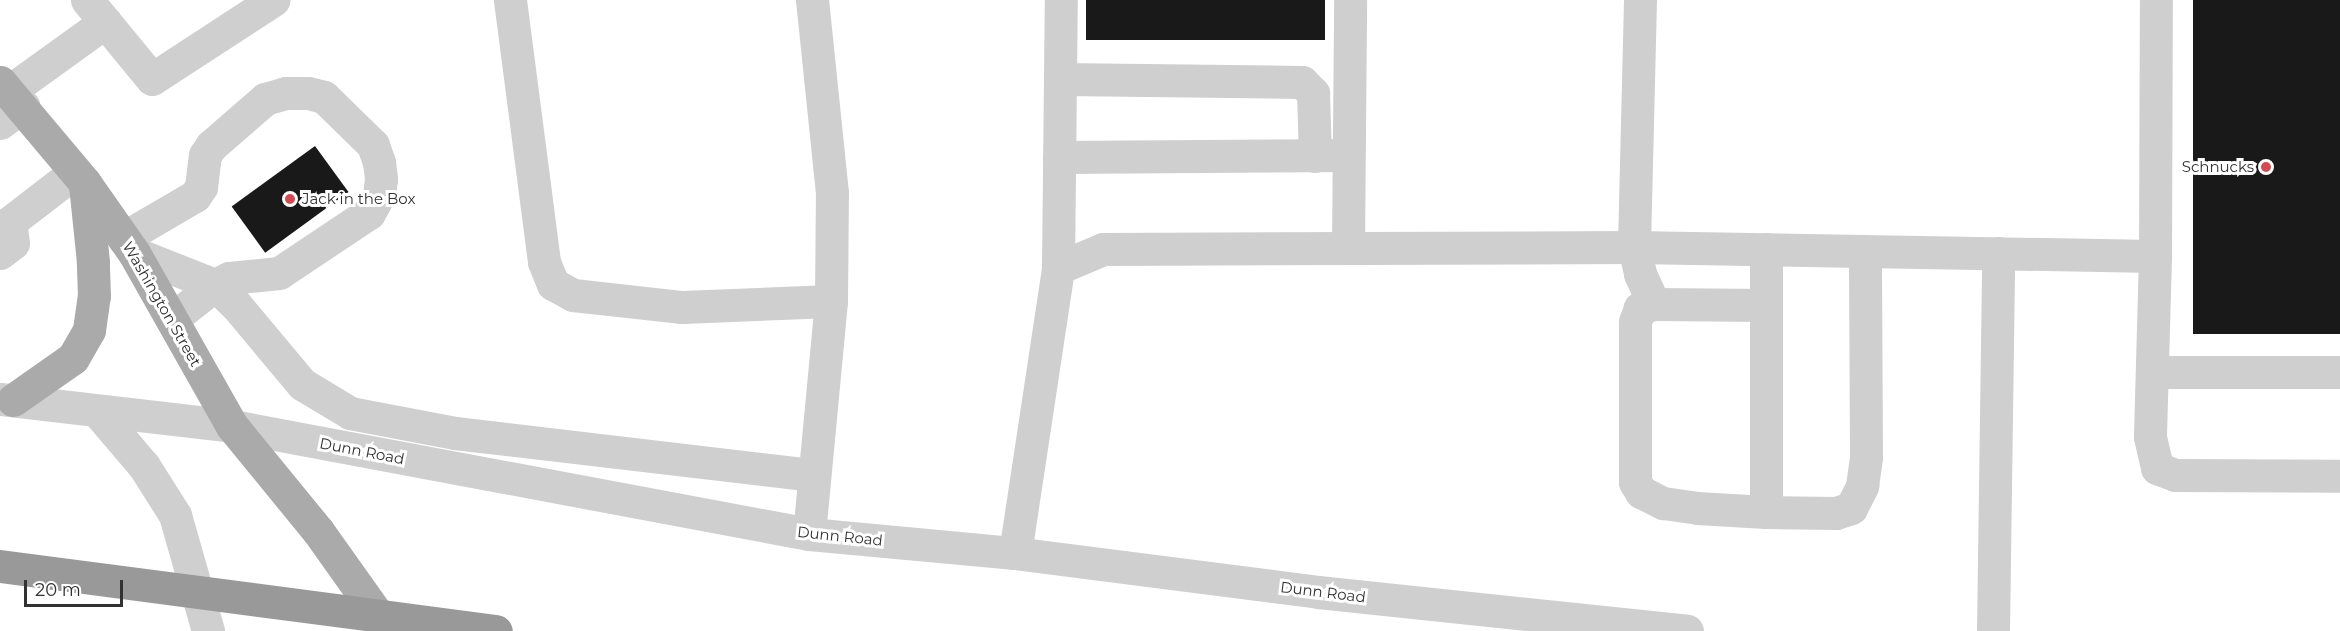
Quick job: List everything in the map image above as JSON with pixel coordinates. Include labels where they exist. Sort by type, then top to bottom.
[{"type":"highway","points":[[0,566],[496,631]]},
{"type":"main road","name":"Washington Street","points":[[8,101],[80,178],[129,246],[232,426],[318,531],[389,631]]},
{"type":"main road","points":[[6,399],[73,358],[89,330],[94,296],[93,262],[80,178]]},
{"type":"street","points":[[8,101],[96,11],[152,80],[273,0]]},
{"type":"street","points":[[510,0],[544,262],[553,284],[573,295],[682,307],[831,301]]},
{"type":"street","points":[[809,534],[831,301],[832,193],[812,0]]},
{"type":"street","points":[[1015,553],[1058,268],[1061,0]]},
{"type":"street","points":[[1348,248],[1350,0]]},
{"type":"street","points":[[1640,0],[1634,247],[1640,274],[1654,304]]},
{"type":"street","points":[[2156,0],[2155,256],[2150,437],[2157,468],[2175,475],[2340,476]]},
{"type":"street","points":[[1061,80],[1302,82],[1313,93],[1315,156]]},
{"type":"street","points":[[172,319],[215,285],[229,278],[279,273],[369,213],[379,195],[379,162],[373,145],[324,97],[308,93],[286,93],[265,99],[211,146],[205,155],[201,186],[195,196],[129,246],[215,285],[302,384],[350,413],[455,433],[814,475]]},
{"type":"street","points":[[1059,157],[1348,155]]},
{"type":"street","points":[[0,253],[13,243],[5,215],[80,178]]},
{"type":"street","points":[[1058,268],[1103,249],[1634,247],[2155,256]]},
{"type":"street","points":[[1766,249],[1766,512]]},
{"type":"street","points":[[1766,304],[1654,304],[1640,308],[1635,322],[1635,482],[1641,492],[1663,503],[1697,508],[1836,513],[1851,508],[1862,486],[1866,457],[1865,251]]},
{"type":"street","points":[[1993,631],[1998,253]]},
{"type":"street","points":[[2152,372],[2340,372]]},
{"type":"street","name":"Dunn Road","points":[[6,399],[98,412],[232,426],[809,534],[1015,553],[1318,592],[1687,631]]},
{"type":"street","points":[[98,412],[144,466],[175,515],[208,631]]},
{"type":"building","points":[[1086,0],[1325,0],[1325,40],[1086,40]]},
{"type":"building","name":"Schnucks","points":[[2193,0],[2340,0],[2340,334],[2193,334]]},
{"type":"building","name":"Jack in the Box","points":[[315,146],[349,192],[265,253],[232,207]]},
{"type":"place","name":"Schnucks","points":[[2266,167]]},
{"type":"place","name":"Jack in the Box","points":[[290,199]]}]
